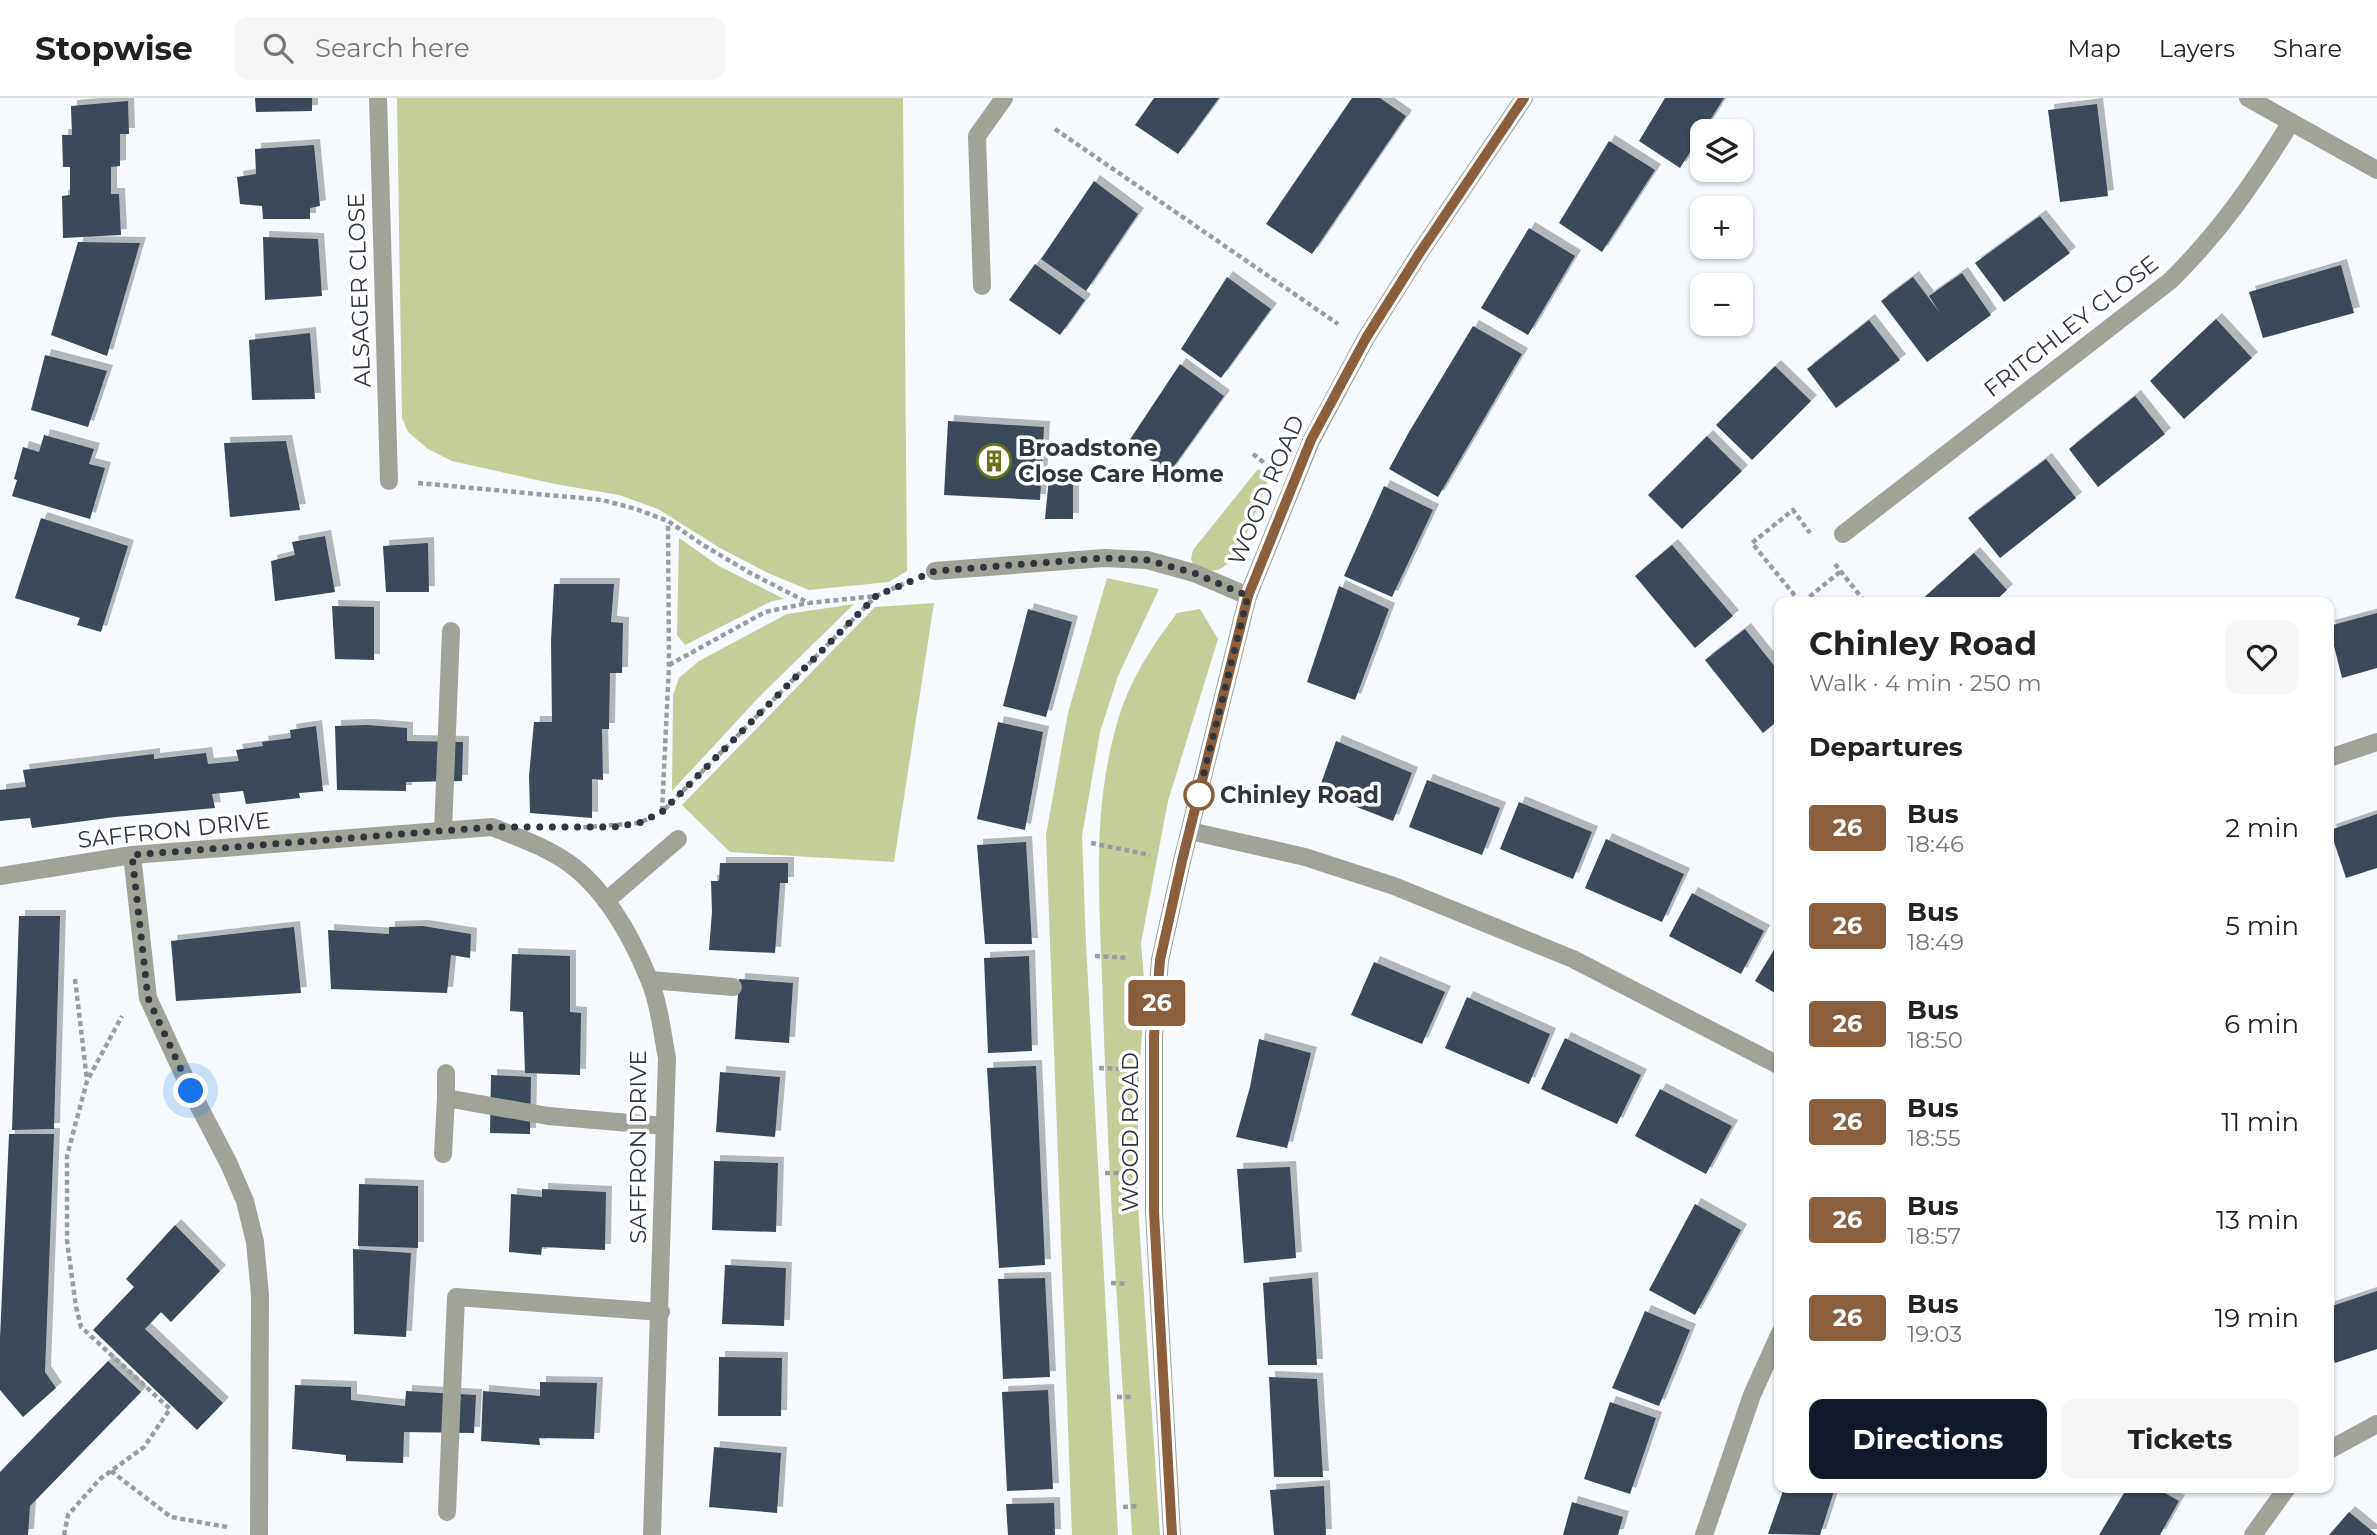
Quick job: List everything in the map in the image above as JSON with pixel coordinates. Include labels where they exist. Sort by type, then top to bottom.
[{"type":"street","name":"ALSAGER CLOSE","points":[[378,98],[389,481]]},
{"type":"street","points":[[982,286],[976,136],[1004,98]]},
{"type":"street","name":"WOOD ROAD","points":[[1172,1535],[1154,1212],[1154,1048],[1160,960],[1189,831],[1248,596],[1311,440],[1366,338],[1524,98]]},
{"type":"street","points":[[2248,98],[2377,170]]},
{"type":"street","name":"FRITCHLEY CLOSE","points":[[1843,534],[2170,281],[2203,248],[2236,207],[2291,122]]},
{"type":"street","points":[[935,571],[1104,558],[1147,560],[1194,573],[1248,596]]},
{"type":"street","points":[[443,831],[451,631]]},
{"type":"street","points":[[2334,756],[2377,742]]},
{"type":"street","name":"SAFFRON DRIVE","points":[[0,876],[132,855],[492,827],[536,844],[575,868],[606,901],[650,980],[667,1058],[652,1535]]},
{"type":"street","points":[[1189,831],[1305,857],[1394,886],[1573,959],[1774,1063]]},
{"type":"street","points":[[606,901],[678,839]]},
{"type":"street","points":[[132,855],[148,998],[191,1091],[229,1164],[245,1201],[255,1242],[260,1295],[260,1534]]},
{"type":"street","points":[[650,980],[733,987]]},
{"type":"street","points":[[443,1154],[446,1073]]},
{"type":"street","points":[[446,1098],[548,1116],[665,1126]]},
{"type":"street","points":[[447,1512],[456,1297],[661,1312]]},
{"type":"street","points":[[1704,1535],[1752,1395],[1774,1346]]},
{"type":"street","points":[[2334,1447],[2377,1424]]},
{"type":"street","points":[[2253,1535],[2283,1493]]},
{"type":"path","points":[[1055,129],[1344,328]]},
{"type":"path","points":[[389,481],[602,500],[636,509],[668,521],[742,568],[809,603]]},
{"type":"path","points":[[1798,597],[1752,543],[1793,510],[1815,539]]},
{"type":"path","points":[[662,812],[669,666],[668,521]]},
{"type":"path","points":[[1829,556],[1861,597]]},
{"type":"path","points":[[669,666],[765,612],[809,603],[876,596],[935,571]]},
{"type":"path","points":[[1808,597],[1841,571]]},
{"type":"path","points":[[570,828],[639,823],[662,812],[876,596]]},
{"type":"path","points":[[1091,843],[1182,861]]},
{"type":"path","points":[[75,979],[87,1081]]},
{"type":"path","points":[[64,1535],[68,1515],[100,1479],[144,1447],[170,1409],[81,1327],[67,1241],[67,1156],[87,1081],[119,1018],[148,998]]},
{"type":"path","points":[[111,1471],[171,1517],[260,1534]]},
{"type":"green space","points":[[397,98],[903,98],[907,571],[889,582],[809,590],[768,573],[720,548],[658,509],[619,495],[452,461],[428,449],[408,432],[402,418]]},
{"type":"green space","points":[[1258,469],[1269,478],[1249,528],[1235,554],[1217,570],[1194,566],[1191,559],[1193,550]]},
{"type":"green space","points":[[679,538],[719,566],[784,599],[772,601],[685,645],[677,635]]},
{"type":"green space","points":[[1107,578],[1159,589],[1118,676],[1100,732],[1082,836],[1118,1535],[1072,1535],[1046,835],[1068,713]]},
{"type":"green space","points":[[934,603],[894,862],[730,852],[682,805],[875,607]]},
{"type":"green space","points":[[854,604],[758,698],[672,791],[673,695],[679,678],[699,661],[787,614]]},
{"type":"green space","points":[[1200,609],[1218,639],[1168,801],[1141,943],[1145,991],[1139,1076],[1137,1191],[1160,1535],[1132,1535],[1105,1073],[1099,875],[1101,808],[1112,743],[1129,689],[1177,613]]},
{"type":"building","points":[[255,98],[312,98],[312,111],[256,112]]},
{"type":"building","points":[[1154,98],[1219,98],[1178,154],[1135,125]]},
{"type":"building","points":[[1352,98],[1380,98],[1406,116],[1312,254],[1266,224]]},
{"type":"building","points":[[1665,98],[1724,98],[1711,119],[1690,119],[1690,152],[1680,168],[1639,141]]},
{"type":"building","points":[[128,101],[129,134],[120,134],[120,166],[111,167],[111,194],[119,194],[121,235],[63,238],[62,196],[70,195],[70,167],[63,167],[62,135],[72,135],[71,106]]},
{"type":"building","points":[[2097,104],[2108,196],[2060,202],[2048,110]]},
{"type":"building","points":[[1609,141],[1655,170],[1602,252],[1559,223]]},
{"type":"building","points":[[314,145],[320,206],[310,208],[310,219],[263,219],[262,206],[240,204],[237,177],[256,174],[255,149]]},
{"type":"building","points":[[1094,181],[1138,214],[1086,291],[1041,259]]},
{"type":"building","points":[[2040,216],[2070,253],[2004,302],[1975,263]]},
{"type":"building","points":[[1529,228],[1575,256],[1528,335],[1481,308]]},
{"type":"building","points":[[263,237],[318,239],[322,296],[265,300]]},
{"type":"building","points":[[78,242],[140,243],[107,356],[51,335]]},
{"type":"building","points":[[1035,264],[1085,300],[1060,335],[1009,300]]},
{"type":"building","points":[[2341,265],[2354,313],[2263,338],[2249,292]]},
{"type":"building","points":[[1962,273],[1991,315],[1927,362],[1881,301],[1913,277],[1940,313],[1929,296]]},
{"type":"building","points":[[1227,277],[1271,309],[1221,378],[1181,349]]},
{"type":"building","points":[[2216,319],[2252,358],[2184,419],[2150,381]]},
{"type":"building","points":[[1869,320],[1900,360],[1836,408],[1807,369]]},
{"type":"building","points":[[1473,326],[1522,354],[1438,497],[1389,469]]},
{"type":"building","points":[[310,333],[315,399],[252,400],[249,340]]},
{"type":"building","points":[[45,355],[107,371],[88,427],[31,410]]},
{"type":"building","points":[[1180,364],[1224,396],[1169,473],[1127,444]]},
{"type":"building","points":[[1775,366],[1811,401],[1752,460],[1716,425]]},
{"type":"building","points":[[2135,396],[2165,434],[2098,487],[2069,449]]},
{"type":"building","name":"Broadstone Close Care Home","points":[[948,421],[1044,427],[1040,500],[944,495]]},
{"type":"building","points":[[44,435],[94,449],[89,464],[105,468],[90,519],[12,496],[23,447],[39,452]]},
{"type":"building","points":[[1707,436],[1742,471],[1682,529],[1648,495]]},
{"type":"building","points":[[286,441],[300,510],[230,517],[224,443]]},
{"type":"building","points":[[2046,459],[2076,498],[2000,558],[1968,518]]},
{"type":"building","points":[[1049,478],[1073,479],[1073,519],[1045,519]]},
{"type":"building","points":[[1384,486],[1433,510],[1392,597],[1344,576]]},
{"type":"building","points":[[41,518],[128,546],[101,632],[77,625],[80,618],[15,598]]},
{"type":"building","points":[[325,536],[335,592],[275,601],[271,561],[295,555],[292,542]]},
{"type":"building","points":[[428,543],[429,592],[386,592],[383,546]]},
{"type":"building","points":[[1672,545],[1733,616],[1695,648],[1635,576]]},
{"type":"building","points":[[1974,553],[2007,590],[1999,597],[1925,597]]},
{"type":"building","points":[[554,584],[614,584],[611,622],[623,623],[622,673],[610,673],[609,729],[602,729],[603,780],[592,779],[592,818],[530,813],[529,776],[534,722],[552,722],[551,641]]},
{"type":"building","points":[[1339,586],[1389,609],[1355,700],[1307,682]]},
{"type":"building","points":[[332,606],[374,607],[374,660],[335,659]]},
{"type":"building","points":[[1028,609],[1072,622],[1046,717],[1003,706]]},
{"type":"building","points":[[2377,613],[2377,668],[2342,678],[2334,646],[2334,625]]},
{"type":"building","points":[[1745,629],[1774,665],[1774,724],[1763,733],[1705,660]]},
{"type":"building","points":[[998,722],[1043,732],[1025,830],[977,819]]},
{"type":"building","points":[[316,726],[323,791],[299,793],[300,798],[246,804],[243,791],[212,794],[215,808],[32,828],[30,818],[0,821],[0,790],[26,787],[23,770],[154,754],[154,759],[206,753],[208,764],[239,761],[236,750],[263,746],[262,742],[291,738],[290,730]]},
{"type":"building","points":[[335,726],[407,728],[407,741],[463,742],[462,781],[406,782],[406,791],[337,790]]},
{"type":"building","points":[[1336,741],[1412,773],[1393,821],[1318,792]]},
{"type":"building","points":[[1427,780],[1500,808],[1482,855],[1409,827]]},
{"type":"building","points":[[1519,802],[1592,832],[1573,879],[1500,849]]},
{"type":"building","points":[[2377,814],[2377,868],[2346,878],[2334,842],[2334,829]]},
{"type":"building","points":[[1606,839],[1684,874],[1662,922],[1585,888]]},
{"type":"building","points":[[1026,842],[1032,944],[985,944],[977,845]]},
{"type":"building","points":[[720,863],[788,863],[788,883],[780,883],[775,953],[709,950],[711,881],[719,881]]},
{"type":"building","points":[[1692,893],[1764,931],[1741,974],[1669,936]]},
{"type":"building","points":[[19,916],[60,916],[54,1129],[12,1130]]},
{"type":"building","points":[[423,926],[471,934],[470,958],[451,955],[447,993],[331,989],[328,930],[389,934],[389,927]]},
{"type":"building","points":[[294,927],[301,993],[176,1001],[171,941]]},
{"type":"building","points":[[1774,950],[1774,992],[1755,981]]},
{"type":"building","points":[[512,954],[570,956],[570,1012],[581,1013],[580,1075],[525,1073],[523,1012],[510,1011]]},
{"type":"building","points":[[1029,956],[1032,1051],[988,1053],[984,958]]},
{"type":"building","points":[[1374,962],[1445,992],[1422,1044],[1351,1015]]},
{"type":"building","points":[[739,979],[793,983],[789,1043],[735,1039]]},
{"type":"building","points":[[1467,997],[1550,1034],[1529,1084],[1445,1048]]},
{"type":"building","points":[[1565,1038],[1641,1075],[1617,1124],[1541,1089]]},
{"type":"building","points":[[1259,1039],[1311,1053],[1287,1148],[1236,1137],[1250,1087]]},
{"type":"building","points":[[1036,1066],[1045,1265],[999,1268],[987,1068]]},
{"type":"building","points":[[720,1072],[780,1077],[775,1137],[716,1132]]},
{"type":"building","points":[[491,1075],[531,1077],[530,1134],[490,1133]]},
{"type":"building","points":[[1660,1089],[1732,1126],[1706,1174],[1635,1136]]},
{"type":"building","points":[[9,1134],[54,1134],[45,1372],[56,1388],[23,1417],[0,1390]]},
{"type":"building","points":[[714,1161],[778,1163],[776,1232],[712,1230]]},
{"type":"building","points":[[1290,1167],[1296,1258],[1244,1263],[1237,1169]]},
{"type":"building","points":[[359,1184],[418,1186],[418,1248],[358,1246]]},
{"type":"building","points":[[542,1189],[606,1192],[605,1250],[542,1247],[541,1255],[509,1252],[511,1194],[542,1197]]},
{"type":"building","points":[[1695,1204],[1741,1230],[1695,1315],[1649,1290]]},
{"type":"building","points":[[175,1225],[220,1271],[171,1322],[161,1312],[145,1329],[223,1403],[197,1430],[93,1330],[134,1287],[126,1279]]},
{"type":"building","points":[[353,1249],[411,1253],[406,1337],[354,1334]]},
{"type":"building","points":[[725,1265],[786,1268],[784,1326],[722,1324]]},
{"type":"building","points":[[1045,1278],[1050,1377],[1003,1379],[998,1279]]},
{"type":"building","points":[[1312,1278],[1317,1365],[1268,1365],[1263,1283]]},
{"type":"building","points":[[2377,1291],[2377,1349],[2335,1363],[2334,1305]]},
{"type":"building","points":[[1645,1311],[1690,1330],[1659,1406],[1612,1388]]},
{"type":"building","points":[[719,1357],[782,1358],[781,1416],[718,1416]]},
{"type":"building","points":[[108,1361],[141,1392],[30,1506],[28,1535],[0,1535],[0,1472]]},
{"type":"building","points":[[1269,1377],[1317,1379],[1323,1477],[1274,1477]]},
{"type":"building","points":[[540,1382],[597,1383],[594,1439],[539,1438],[540,1445],[481,1441],[483,1391],[540,1396]]},
{"type":"building","points":[[295,1385],[351,1387],[351,1400],[405,1406],[406,1391],[476,1395],[474,1433],[404,1432],[403,1463],[346,1461],[346,1455],[292,1449]]},
{"type":"building","points":[[1048,1390],[1053,1489],[1007,1491],[1002,1392]]},
{"type":"building","points":[[1610,1402],[1656,1418],[1630,1494],[1584,1479]]},
{"type":"building","points":[[714,1447],[781,1453],[777,1513],[709,1507]]},
{"type":"building","points":[[1324,1486],[1326,1535],[1274,1535],[1270,1490]]},
{"type":"building","points":[[1782,1493],[1833,1493],[1820,1535],[1768,1534]]},
{"type":"building","points":[[2124,1493],[2165,1493],[2179,1501],[2160,1535],[2099,1535]]},
{"type":"building","points":[[1572,1502],[1623,1517],[1618,1535],[1563,1535]]},
{"type":"building","points":[[1054,1503],[1055,1535],[1008,1535],[1006,1504]]},
{"type":"building","points":[[2349,1512],[2377,1535],[2329,1535]]},
{"type":"bus line","name":"26","points":[[1172,1535],[1154,1212],[1154,1036],[1160,960],[1182,861],[1248,596],[1311,440],[1366,338],[1524,98]]},
{"type":"place","name":"Broadstone Close Care Home","points":[[994,461]]},
{"type":"place","name":"Chinley Road","points":[[1199,795]]},
{"type":"route","points":[[191,1091],[148,998],[132,855],[492,827],[613,827],[639,823],[662,812],[876,596],[935,571],[1104,558],[1147,560],[1194,573],[1248,596],[1196,805],[1199,795]]}]
